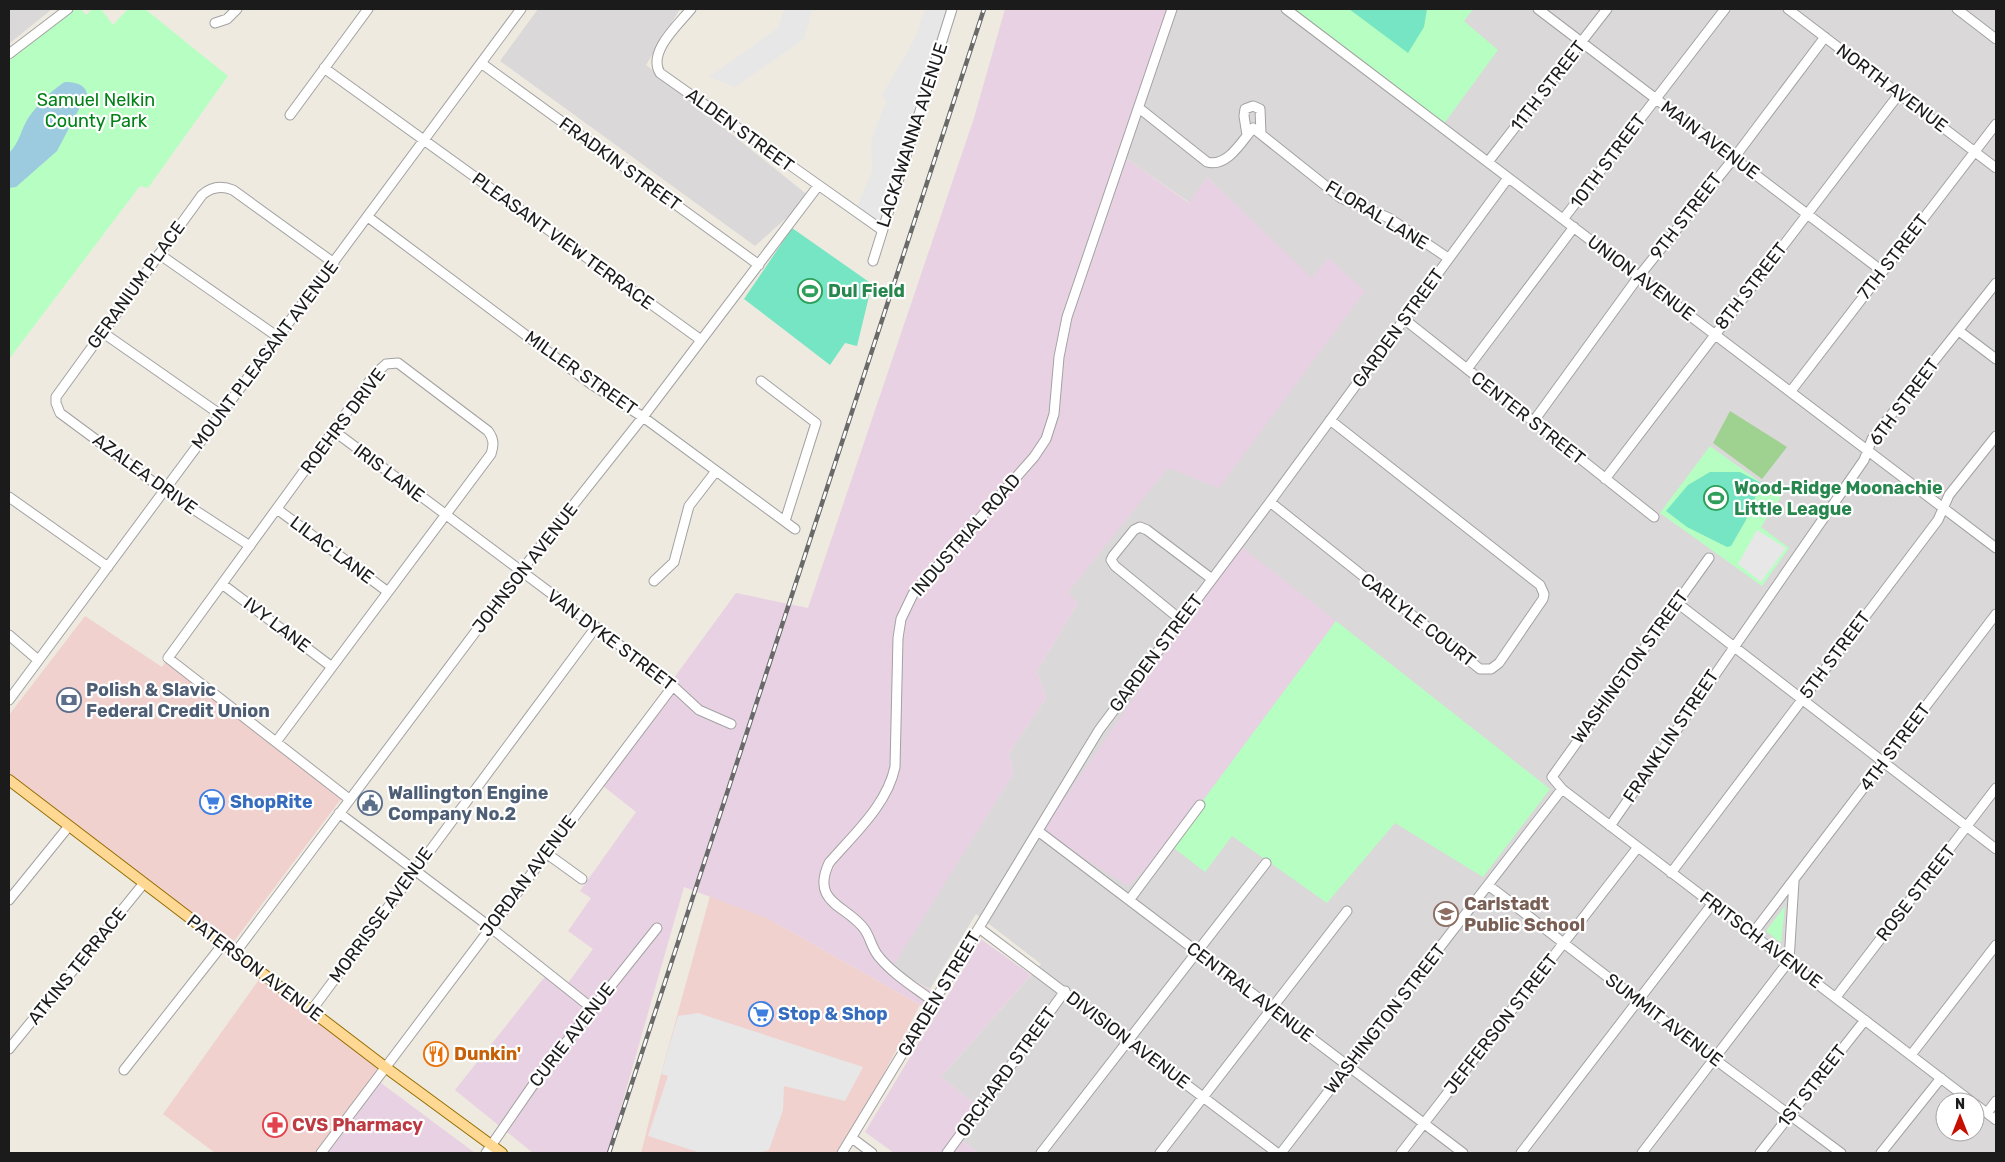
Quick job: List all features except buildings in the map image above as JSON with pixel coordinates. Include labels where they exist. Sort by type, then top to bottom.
[{"type":"main road","name":"PATERSON AVENUE","points":[[9,780],[385,1067],[489,1150],[502,1153]]},
{"type":"street","points":[[9,54],[68,9]]},
{"type":"street","points":[[215,24],[227,19],[237,9]]},
{"type":"street","points":[[290,115],[368,9]]},
{"type":"street","name":"MOUNT PLEASANT AVENUE","points":[[9,700],[522,9]]},
{"type":"street","name":"ALDEN STREET","points":[[691,9],[659,51],[657,67],[660,72],[882,230]]},
{"type":"street","name":"LACKAWANNA AVENUE","points":[[873,261],[952,9]]},
{"type":"street","name":"INDUSTRIAL ROAD","points":[[934,1002],[880,958],[865,930],[831,902],[824,887],[826,871],[829,863],[883,799],[892,779],[895,766],[898,638],[906,606],[913,594],[1034,457],[1050,427],[1059,357],[1067,317],[1172,9]]},
{"type":"street","name":"UNION AVENUE","points":[[1286,9],[1508,178],[1564,218],[1996,548]]},
{"type":"street","name":"MAIN AVENUE","points":[[1538,9],[1882,271]]},
{"type":"street","name":"11TH STREET","points":[[1488,162],[1607,9]]},
{"type":"street","name":"10TH STREET","points":[[1564,218],[1725,9]]},
{"type":"street","name":"NORTH AVENUE","points":[[1788,9],[1996,168]]},
{"type":"street","points":[[1957,9],[1996,39]]},
{"type":"street","name":"9TH STREET","points":[[1533,422],[1639,276],[1734,158],[1825,37]]},
{"type":"street","name":"FRADKIN STREET","points":[[481,63],[759,265]]},
{"type":"street","name":"PLEASANT VIEW TERRACE","points":[[324,68],[701,340]]},
{"type":"street","name":"8TH STREET","points":[[1605,479],[1899,94]]},
{"type":"street","points":[[1247,135],[1244,113],[1245,109],[1252,106],[1260,109],[1262,113],[1261,134]]},
{"type":"street","points":[[1139,108],[1212,164],[1226,159],[1253,128],[1261,134]]},
{"type":"street","name":"7TH STREET","points":[[1791,391],[1996,124]]},
{"type":"street","name":"FLORAL LANE","points":[[1261,134],[1341,198],[1389,218],[1448,258]]},
{"type":"street","name":"GARDEN STREET","points":[[842,1153],[1099,730],[1270,502],[1508,178]]},
{"type":"street","name":"JOHNSON AVENUE","points":[[235,953],[521,571],[643,417],[818,186]]},
{"type":"street","name":"GERANIUM PLACE","points":[[59,391],[206,191],[220,187],[233,190],[334,263]]},
{"type":"street","name":"MILLER STREET","points":[[368,217],[591,384],[643,417],[795,529]]},
{"type":"street","name":"10TH STREET","points":[[1467,369],[1574,227]]},
{"type":"street","points":[[159,254],[278,337]]},
{"type":"street","name":"6TH STREET","points":[[1733,647],[1769,599],[1864,460],[1872,440],[1996,283]]},
{"type":"street","name":"CENTER STREET","points":[[1404,319],[1654,517]]},
{"type":"street","points":[[1959,331],[1996,359]]},
{"type":"street","points":[[102,332],[221,415]]},
{"type":"street","name":"ROEHRS DRIVE","points":[[276,742],[491,454],[493,442],[488,431],[404,366],[392,362],[381,367],[168,658],[349,799]]},
{"type":"street","points":[[761,381],[816,423],[785,521]]},
{"type":"street","name":"AZALEA DRIVE","points":[[59,391],[56,403],[60,412],[164,490],[250,546]]},
{"type":"street","name":"CARLYLE COURT","points":[[1270,502],[1480,669],[1491,669],[1499,663],[1543,600],[1543,589],[1330,420]]},
{"type":"street","name":"IRIS LANE","points":[[334,431],[445,516]]},
{"type":"street","name":"5TH STREET","points":[[1671,873],[1938,520],[1949,495],[1996,436]]},
{"type":"street","points":[[654,581],[674,562],[689,506],[716,471]]},
{"type":"street","points":[[9,497],[108,567]]},
{"type":"street","name":"LILAC LANE","points":[[277,509],[388,592]]},
{"type":"street","name":"VAN DYKE STREET","points":[[445,516],[596,627],[673,686],[699,710],[731,724]]},
{"type":"street","points":[[1181,620],[1115,566],[1111,560],[1113,556],[1134,530],[1140,527],[1147,530],[1212,579]]},
{"type":"street","name":"WASHINGTON STREET","points":[[1552,777],[1709,558]]},
{"type":"street","name":"IVY LANE","points":[[222,584],[332,667]]},
{"type":"street","points":[[1676,602],[1996,849]]},
{"type":"street","name":"4TH STREET","points":[[1753,933],[1996,614]]},
{"type":"street","name":"MORRISSE AVENUE","points":[[311,1010],[596,627]]},
{"type":"street","points":[[9,635],[38,660]]},
{"type":"street","name":"FRANKLIN STREET","points":[[1610,826],[1733,647]]},
{"type":"street","name":"JORDAN AVENUE","points":[[321,1153],[673,686]]},
{"type":"street","name":"FRITSCH AVENUE","points":[[1552,777],[1562,789],[1959,1092]]},
{"type":"street","name":"ROSE STREET","points":[[1836,997],[1996,788]]},
{"type":"street","name":"WASHINGTON STREET","points":[[1281,1153],[1562,789]]},
{"type":"street","points":[[1130,899],[1200,805]]},
{"type":"street","points":[[339,813],[490,927],[593,1009]]},
{"type":"street","points":[[9,900],[70,826]]},
{"type":"street","name":"CENTRAL AVENUE","points":[[1038,831],[1463,1153]]},
{"type":"street","name":"JEFFERSON STREET","points":[[1401,1153],[1638,847]]},
{"type":"street","points":[[546,853],[582,879]]},
{"type":"street","points":[[1041,1153],[1266,863]]},
{"type":"street","points":[[1642,1153],[1789,961],[1794,880]]},
{"type":"street","name":"ATKINS TERRACE","points":[[9,1048],[144,884]]},
{"type":"street","name":"SUMMIT AVENUE","points":[[1488,885],[1713,1058],[1841,1153]]},
{"type":"street","points":[[1521,1153],[1713,904]]},
{"type":"street","points":[[1160,1153],[1347,911]]},
{"type":"street","name":"CURIE AVENUE","points":[[489,1150],[540,1075],[657,928]]},
{"type":"street","name":"DIVISION AVENUE","points":[[979,928],[1129,1039],[1203,1098],[1277,1153]]},
{"type":"street","points":[[124,1070],[223,944]]},
{"type":"street","points":[[1911,1055],[1996,945]]},
{"type":"street","name":"ORCHARD STREET","points":[[947,1153],[1065,992]]},
{"type":"street","name":"1ST STREET","points":[[1760,1153],[1865,1020]]},
{"type":"street","points":[[1881,1153],[1940,1078]]},
{"type":"street","points":[[1987,1113],[1996,1101]]},
{"type":"street","name":"FRITSCH AVENUE","points":[[1987,1113],[1996,1120]]},
{"type":"street","points":[[852,1138],[872,1153]]},
{"type":"shaded area","points":[[9,9],[52,9],[10,43]]},
{"type":"shaded area","points":[[538,9],[680,9],[646,65],[810,197],[755,246],[500,61]]},
{"type":"shaded area","points":[[784,9],[812,9],[804,39],[735,87],[709,77],[778,28]]},
{"type":"shaded area","points":[[925,9],[951,9],[882,230],[855,212],[872,171],[871,142],[886,101],[882,95],[914,40]]},
{"type":"shaded area","points":[[1005,9],[1173,9],[1124,157],[1189,203],[1207,177],[1312,278],[1328,258],[1365,291],[1219,488],[1168,468],[1068,592],[1078,603],[1037,671],[1046,698],[1009,753],[1013,774],[892,968],[946,999],[981,939],[1031,975],[941,1077],[980,1108],[960,1139],[978,1153],[894,1153],[865,1132],[936,1014],[767,918],[684,887],[608,1153],[533,1153],[455,1090],[547,974],[565,987],[593,949],[568,931],[591,898],[580,891],[636,812],[598,782],[736,593],[808,608],[974,118]]},
{"type":"shaded area","points":[[1173,9],[1996,9],[1996,1153],[978,1153],[960,1139],[980,1108],[941,1077],[1041,964],[976,914],[930,989],[891,968],[1013,774],[1009,753],[1046,698],[1037,671],[1078,603],[1067,593],[1168,467],[1312,279],[1207,177],[1190,203],[1124,157]]},
{"type":"shaded area","points":[[1757,530],[1786,548],[1761,582],[1738,564]]},
{"type":"shaded area","points":[[1239,545],[1336,621],[1170,845],[1128,886],[1041,832]]},
{"type":"shaded area","points":[[85,616],[162,667],[168,658],[344,795],[229,948],[9,780],[9,715]]},
{"type":"shaded area","points":[[710,896],[767,918],[920,1005],[842,1153],[641,1153]]},
{"type":"shaded area","points":[[263,974],[385,1067],[316,1153],[215,1153],[163,1114]]},
{"type":"shaded area","points":[[698,1013],[863,1067],[845,1101],[784,1086],[783,1110],[769,1150],[758,1153],[701,1153],[648,1136],[668,1076],[661,1074],[678,1016]]},
{"type":"shaded area","points":[[377,1080],[475,1153],[323,1153]]},
{"type":"green space","name":"Samuel Nelkin County Park","points":[[75,9],[81,9],[86,15],[92,9],[101,9],[113,25],[128,9],[145,9],[228,76],[148,188],[140,186],[9,359],[9,59]]},
{"type":"green space","points":[[1291,9],[1473,9],[1464,21],[1498,50],[1443,125]]},
{"type":"green space","points":[[1349,9],[1427,9],[1424,27],[1408,53]]},
{"type":"green space","name":"Dul Field","points":[[792,228],[872,284],[857,346],[845,343],[830,365],[744,299]]},
{"type":"green space","points":[[1730,411],[1787,447],[1762,479],[1713,443]]},
{"type":"green space","points":[[1710,446],[1781,497],[1761,527],[1789,548],[1762,586],[1660,513]]},
{"type":"green space","name":"Wood-Ridge Moonachie Little League","points":[[1710,472],[1740,472],[1761,483],[1746,520],[1731,546],[1727,547],[1687,527],[1666,511],[1688,485]]},
{"type":"green space","points":[[1336,621],[1550,789],[1483,877],[1395,823],[1327,903],[1232,836],[1205,872],[1170,845]]},
{"type":"green space","points":[[1785,906],[1781,943],[1766,931]]},
{"type":"water","points":[[65,82],[79,84],[87,94],[57,151],[16,187],[9,188],[9,153],[34,111],[49,94]]},
{"type":"railway","points":[[609,1153],[984,9]]},
{"type":"place","name":"Dul Field","points":[[810,291]]},
{"type":"place","name":"Wood-Ridge Moonachie Little League","points":[[1716,498]]},
{"type":"place","name":"Polish & Slavic Federal Credit Union","points":[[69,700]]},
{"type":"place","name":"ShopRite","points":[[212,802]]},
{"type":"place","name":"Wallington Engine Company No.2","points":[[370,803]]},
{"type":"place","name":"Carlstadt Public School","points":[[1446,914]]},
{"type":"place","name":"Stop & Shop","points":[[761,1014]]},
{"type":"place","name":"Dunkin'","points":[[436,1054]]},
{"type":"place","name":"CVS Pharmacy","points":[[275,1125]]}]
